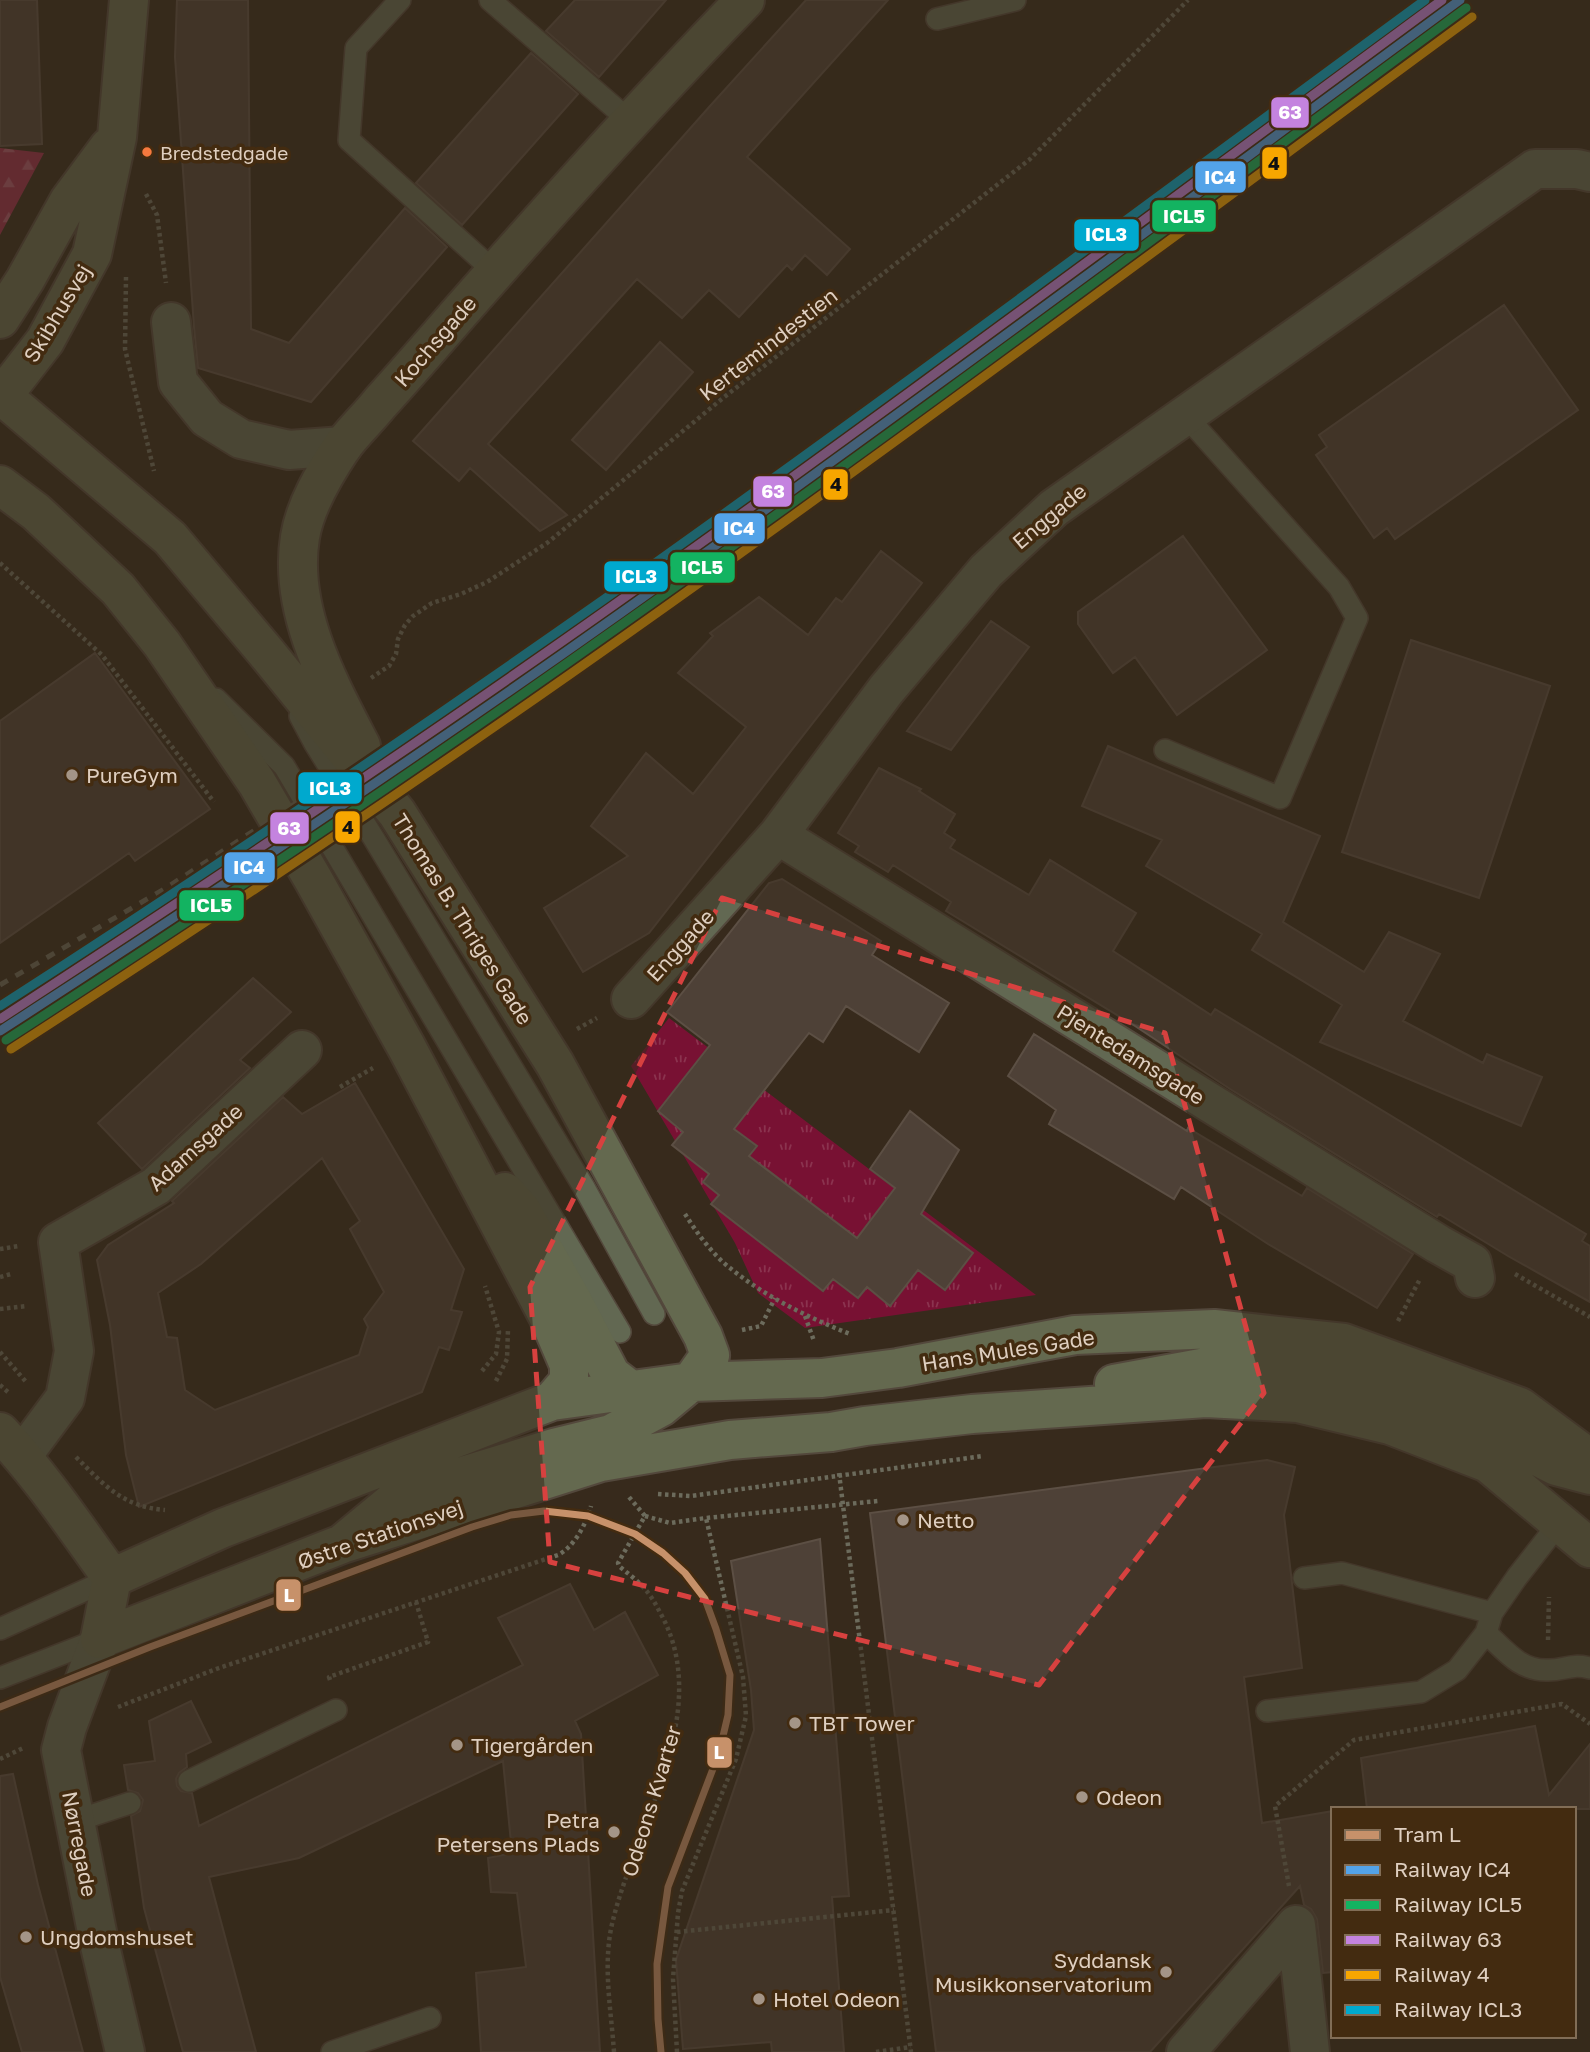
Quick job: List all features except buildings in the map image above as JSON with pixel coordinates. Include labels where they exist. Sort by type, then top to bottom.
[{"type":"street","name":"Skibhusvej","points":[[1,397],[45,341],[92,254],[117,137],[129,0]]},
{"type":"street","name":"Kochsgade","points":[[694,52],[730,0]]},
{"type":"street","name":"Kochsgade","points":[[397,813],[345,715],[308,633],[297,570],[300,537],[309,506],[343,446],[495,272],[694,52],[745,0]]},
{"type":"street","name":"Skibhusvej","points":[[0,319],[69,201],[117,137]]},
{"type":"street","name":"Enggade","points":[[631,999],[778,835],[886,690],[986,571],[1054,508],[1535,169],[1583,170]]},
{"type":"street","points":[[171,322],[178,382],[207,418],[241,439],[289,450],[343,446]]},
{"type":"street","name":"Thomas B. Thriges Gade","points":[[1,397],[170,538],[397,813],[555,1064],[703,1336],[710,1355],[691,1382]]},
{"type":"street","points":[[0,485],[36,512],[118,589],[162,644],[257,783],[360,963],[548,1316],[569,1365],[569,1381],[552,1401]]},
{"type":"street","name":"Pjentedamsgade","points":[[778,835],[1472,1263],[1475,1278]]},
{"type":"street","name":"Adamsgade","points":[[112,1578],[60,1504],[11,1444],[45,1424],[65,1398],[75,1352],[58,1242],[156,1185],[302,1050]]},
{"type":"street","points":[[452,1135],[521,1210],[611,1375],[645,1398],[730,1440],[831,1432],[972,1413],[1206,1398],[1298,1403],[1390,1425],[1488,1463],[1580,1516]]},
{"type":"street","name":"Hans Mules Gade","points":[[691,1382],[822,1378],[898,1368],[1075,1335],[1214,1329],[1344,1343],[1520,1407],[1584,1459]]},
{"type":"street","points":[[972,1413],[1212,1366],[1257,1366],[1365,1383],[1410,1397],[1504,1439],[1556,1466],[1584,1459],[1580,1516],[1590,1548]]},
{"type":"street","points":[[100,1639],[112,1578],[223,1528],[552,1401],[645,1398],[691,1382]]},
{"type":"street","points":[[342,1544],[401,1495],[611,1433],[645,1398]]},
{"type":"street","name":"Østre Stationsvej","points":[[100,1639],[342,1544],[601,1462],[730,1440]]},
{"type":"street","name":"Nørregade","points":[[100,1639],[61,1750],[99,1942],[125,2052]]},
{"type":"street","points":[[1205,2045],[1296,1925]]},
{"type":"street","points":[[1296,1925],[1310,2052]]},
{"type":"lane","points":[[400,0],[356,48],[349,140],[495,272]]},
{"type":"lane","points":[[490,0],[631,122]]},
{"type":"lane","points":[[937,19],[1015,0]]},
{"type":"lane","points":[[1165,750],[1280,798],[1357,618],[1339,587],[1185,415]]},
{"type":"lane","points":[[162,644],[284,766],[620,1332]]},
{"type":"lane","points":[[265,651],[315,744],[381,848],[585,1189],[654,1314]]},
{"type":"lane","points":[[1267,1711],[1420,1692],[1457,1670],[1486,1633],[1492,1613],[1517,1577],[1580,1516]]},
{"type":"lane","points":[[1304,1578],[1342,1573],[1433,1595],[1492,1613]]},
{"type":"lane","points":[[0,1629],[112,1578]]},
{"type":"lane","points":[[1486,1633],[1522,1666],[1547,1670],[1576,1664],[1590,1668]]},
{"type":"lane","name":"Østre Stationsvej","points":[[0,1678],[100,1639]]},
{"type":"lane","points":[[189,1781],[336,1710]]},
{"type":"lane","points":[[75,1821],[130,1803]]},
{"type":"lane","points":[[332,2052],[430,2018]]},
{"type":"path","name":"Kertemindestien","points":[[368,681],[389,666],[396,654],[398,639],[405,625],[422,608],[487,582],[547,543],[723,398],[1029,160],[1188,0]]},
{"type":"path","points":[[146,193],[157,215],[171,322]]},
{"type":"path","points":[[0,563],[102,655],[214,802]]},
{"type":"path","points":[[366,1057],[372,1069]]},
{"type":"path","points":[[340,1087],[354,1079]]},
{"type":"path","points":[[681,1208],[696,1232],[728,1267],[805,1315],[851,1334]]},
{"type":"path","points":[[1475,1278],[1497,1263],[1590,1317]]},
{"type":"path","points":[[0,1277],[12,1275]]},
{"type":"path","points":[[482,1371],[496,1354],[499,1332],[483,1279]]},
{"type":"path","points":[[742,1330],[761,1326],[775,1298]]},
{"type":"path","points":[[1403,1312],[1408,1300]]},
{"type":"path","points":[[0,1309],[35,1305]]},
{"type":"path","points":[[805,1315],[813,1338]]},
{"type":"path","points":[[495,1383],[507,1359],[508,1327]]},
{"type":"path","points":[[0,1352],[20,1376]]},
{"type":"path","points":[[45,1424],[107,1489],[144,1508],[167,1510]]},
{"type":"path","points":[[649,1495],[691,1496],[839,1476],[911,2050],[876,2052]]},
{"type":"path","points":[[639,1496],[629,1497],[645,1516],[670,1523],[706,1517],[878,1501]]},
{"type":"path","points":[[67,1727],[219,1668],[565,1551],[577,1537],[591,1505],[597,1499]]},
{"type":"path","name":"Odeons Kvarter","points":[[614,2052],[607,1952],[613,1918],[668,1760],[678,1713],[678,1667],[670,1632],[643,1586],[618,1563],[645,1516]]},
{"type":"path","points":[[677,2052],[673,1979],[682,1891],[736,1759],[746,1716],[743,1677],[706,1517]]},
{"type":"path","points":[[336,1710],[329,1677],[428,1642],[416,1602]]},
{"type":"path","points":[[1296,1925],[1275,1806],[1354,1740],[1562,1704],[1590,1724]]},
{"type":"path","points":[[677,1932],[894,1910]]},
{"type":"highlighted area","points":[[722,898],[1165,1033],[1264,1393],[1039,1685],[550,1562],[530,1287]]},
{"type":"green space","points":[[0,148],[44,153],[0,235]]},
{"type":"green space","points":[[669,1018],[1036,1295],[805,1328],[758,1293],[735,1243],[631,1066]]},
{"type":"railway","points":[[0,985],[166,888],[359,762]]},
{"type":"railway","points":[[206,897],[223,885]]},
{"type":"railway","points":[[0,1035],[79,981]]},
{"type":"tram line","name":"L","points":[[0,1707],[150,1647],[472,1527],[511,1515],[544,1511],[588,1516],[635,1534],[663,1553],[685,1573],[705,1599],[730,1675],[728,1715],[719,1753],[668,1887],[657,1964],[661,2052]]},
{"type":"rail line","name":"ICL3","points":[[0,1006],[304,806],[603,600],[913,377],[1425,0]]},
{"type":"rail line","name":"63","points":[[0,1019],[307,816],[611,607],[924,381],[1442,0]]},
{"type":"rail line","name":"IC4","points":[[0,1031],[312,826],[618,615],[1460,0]]},
{"type":"rail line","name":"ICL5","points":[[6,1040],[317,835],[624,623],[941,395],[1466,8]]},
{"type":"rail line","name":"4","points":[[11,1049],[323,844],[630,632],[1472,17]]},
{"type":"place","name":"Bredstedgade","points":[[147,152]]},
{"type":"place","name":"PureGym","points":[[72,775]]},
{"type":"place","name":"Netto","points":[[903,1520]]},
{"type":"place","name":"TBT Tower","points":[[795,1723]]},
{"type":"place","name":"Tigergården","points":[[457,1745]]},
{"type":"place","name":"Odeon","points":[[1082,1797]]},
{"type":"place","name":"Petra Petersens Plads","points":[[614,1832]]},
{"type":"place","name":"Ungdomshuset","points":[[26,1937]]},
{"type":"place","name":"Syddansk Musikkonservatorium","points":[[1166,1972]]},
{"type":"place","name":"Hotel Odeon","points":[[759,1999]]}]
